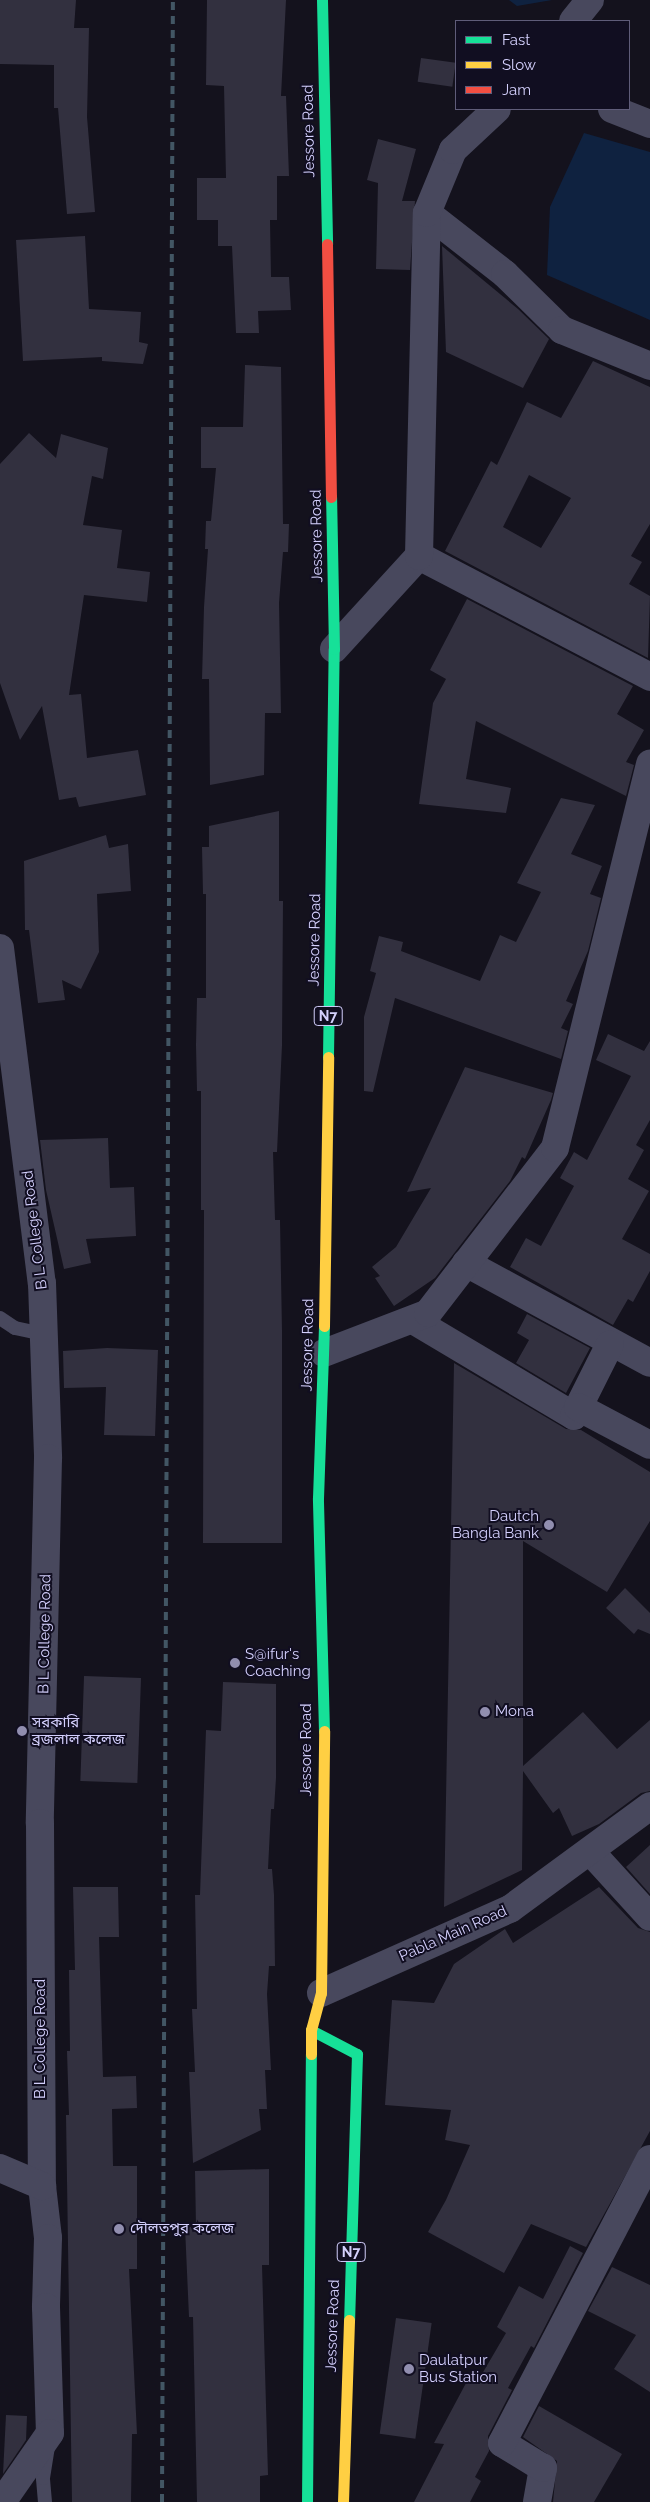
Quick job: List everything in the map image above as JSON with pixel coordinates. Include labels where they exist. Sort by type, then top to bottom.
[{"type":"highway","name":"Jessore Road","points":[[307,2502],[310,2030],[321,1993],[324,1736],[318,1498],[324,1353],[334,649],[322,0]]},
{"type":"highway","name":"Jessore Road","points":[[310,2030],[357,2054],[343,2502]]},
{"type":"street","points":[[574,20],[590,0]]},
{"type":"street","points":[[334,649],[420,556],[427,213],[453,150],[496,110]]},
{"type":"street","points":[[615,110],[650,124]]},
{"type":"street","points":[[427,213],[505,274],[562,330],[650,366]]},
{"type":"street","points":[[420,556],[650,677]]},
{"type":"street","points":[[324,1353],[428,1313],[555,1148],[650,764]]},
{"type":"street","name":"B L College Road","points":[[0,948],[42,1283],[44,1334],[48,1458],[40,1823],[42,2186],[48,2238],[46,2307],[50,2433]]},
{"type":"street","points":[[466,1263],[610,1344],[650,1362]]},
{"type":"street","points":[[413,1320],[574,1416],[610,1344]]},
{"type":"street","points":[[578,1407],[650,1445]]},
{"type":"street","name":"Pabla Main Road","points":[[321,1993],[510,1909],[650,1806]]},
{"type":"street","points":[[590,1851],[650,1917]]},
{"type":"street","points":[[537,2502],[543,2468],[502,2443],[650,2159]]},
{"type":"street","points":[[0,2168],[42,2186]]},
{"type":"street","points":[[2,2502],[50,2433]]},
{"type":"lane","points":[[0,1318],[15,1328],[44,1334]]},
{"type":"lane","name":"B L College Road","points":[[45,2502],[43,2478],[50,2433]]},
{"type":"water","points":[[509,0],[552,0],[517,6]]},
{"type":"water","points":[[584,133],[650,152],[650,320],[547,275],[550,207]]},
{"type":"building","points":[[0,0],[76,0],[74,28],[89,28],[87,117],[95,212],[67,214],[58,108],[54,108],[54,65],[0,64]]},
{"type":"building","points":[[207,0],[286,0],[281,96],[286,96],[289,176],[277,176],[277,220],[270,220],[271,277],[289,277],[291,310],[258,311],[259,333],[236,333],[232,246],[218,246],[218,220],[197,220],[197,178],[226,178],[224,86],[206,85]]},
{"type":"building","points":[[421,58],[455,63],[452,87],[418,82]]},
{"type":"building","points":[[378,139],[416,149],[402,201],[415,201],[410,270],[376,269],[378,183],[367,180]]},
{"type":"building","points":[[85,236],[89,309],[141,312],[139,342],[148,344],[143,364],[102,361],[102,357],[23,361],[16,240]]},
{"type":"building","points":[[442,246],[518,309],[549,339],[523,388],[446,352]]},
{"type":"building","points":[[593,361],[650,387],[650,524],[631,556],[642,562],[629,584],[650,596],[648,658],[445,551],[491,461],[497,465],[527,402],[561,418]],"holes":[[[529,475],[571,498],[541,548],[503,527]]]},
{"type":"building","points":[[245,365],[281,367],[283,524],[289,524],[288,552],[283,552],[279,603],[281,713],[265,713],[264,775],[210,785],[209,679],[202,679],[208,549],[205,549],[206,521],[211,521],[216,468],[201,468],[201,427],[243,427]]},
{"type":"building","points":[[29,433],[56,458],[61,434],[108,448],[103,479],[92,476],[83,525],[122,530],[117,568],[150,572],[147,602],[84,595],[69,695],[81,694],[87,758],[138,750],[146,795],[79,807],[76,797],[59,800],[42,706],[20,740],[0,683],[0,464]]},
{"type":"building","points":[[467,599],[633,686],[617,714],[644,730],[626,762],[634,765],[626,796],[476,721],[466,779],[511,788],[506,813],[419,804],[433,703],[446,679],[430,670]]},
{"type":"building","points":[[561,798],[595,805],[571,854],[602,866],[590,894],[601,898],[588,951],[566,1001],[573,1004],[561,1028],[568,1031],[561,1059],[395,998],[373,1092],[364,1091],[364,1017],[376,973],[370,971],[379,936],[403,942],[401,951],[480,981],[500,935],[516,942],[541,892],[517,883]]},
{"type":"building","points":[[279,811],[279,901],[283,901],[282,1045],[277,1152],[273,1152],[275,1220],[280,1220],[282,1543],[203,1543],[204,1210],[201,1210],[201,1091],[197,1091],[196,1045],[197,998],[206,998],[206,894],[203,894],[202,847],[209,847],[209,826]]},
{"type":"building","points":[[106,835],[109,848],[128,844],[131,891],[97,894],[99,952],[81,989],[62,980],[65,1000],[38,1003],[29,930],[25,930],[24,861]]},
{"type":"building","points":[[608,1034],[644,1051],[650,1041],[650,1120],[636,1145],[644,1150],[628,1179],[649,1191],[622,1239],[650,1254],[650,1271],[633,1302],[628,1299],[613,1325],[510,1267],[526,1238],[541,1246],[574,1186],[560,1178],[574,1152],[587,1160],[631,1076],[596,1060]]},
{"type":"building","points":[[465,1067],[553,1093],[551,1100],[525,1159],[522,1157],[510,1181],[435,1278],[394,1306],[375,1278],[380,1276],[372,1267],[396,1247],[431,1188],[407,1192]]},
{"type":"building","points":[[108,1138],[110,1188],[134,1187],[136,1236],[86,1239],[91,1263],[64,1269],[46,1190],[40,1140]]},
{"type":"building","points":[[527,1314],[590,1348],[566,1393],[516,1363],[529,1340],[517,1333]]},
{"type":"building","points":[[107,1348],[158,1350],[155,1436],[104,1435],[106,1387],[64,1388],[63,1351]]},
{"type":"building","points":[[454,1363],[566,1429],[581,1430],[650,1472],[650,1521],[607,1592],[523,1541],[523,1766],[583,1712],[617,1749],[650,1720],[650,1791],[641,1793],[599,1824],[572,1836],[559,1808],[553,1813],[523,1771],[522,1870],[444,1907]]},
{"type":"building","points":[[625,1588],[650,1613],[650,1634],[638,1629],[634,1634],[606,1608]]},
{"type":"building","points":[[84,1676],[141,1678],[137,1783],[80,1781]]},
{"type":"building","points":[[223,1682],[276,1684],[276,1778],[274,1809],[271,1809],[268,1869],[272,1869],[274,1895],[275,1966],[269,1966],[267,1994],[271,2070],[265,2070],[267,2109],[259,2109],[261,2130],[193,2163],[189,2072],[195,2072],[192,2009],[197,2009],[195,1895],[200,1895],[206,1730],[221,1731]]},
{"type":"building","points":[[650,1845],[650,1894],[626,1867]]},
{"type":"building","points":[[73,1887],[118,1887],[119,1937],[99,1937],[103,2077],[136,2076],[137,2108],[112,2109],[113,2166],[137,2166],[137,2269],[129,2269],[137,2434],[132,2434],[131,2502],[72,2502],[66,2115],[69,2115],[67,2051],[70,2051],[69,1970],[75,1970]]},
{"type":"building","points":[[599,1887],[638,1928],[650,1932],[650,2131],[586,2247],[531,2224],[504,2273],[428,2232],[446,2200],[470,2145],[445,2140],[451,2110],[385,2105],[392,2000],[434,2003],[454,1964],[505,1929],[513,1943]]},
{"type":"building","points":[[269,2169],[269,2265],[262,2265],[268,2475],[260,2476],[260,2502],[197,2502],[193,2317],[189,2317],[185,2227],[196,2227],[195,2171]]},
{"type":"building","points":[[570,2246],[583,2253],[534,2348],[531,2346],[508,2388],[512,2390],[488,2436],[489,2451],[475,2477],[481,2481],[470,2502],[414,2502],[444,2444],[434,2443],[473,2370],[482,2374],[506,2333],[497,2327],[519,2286],[543,2299]]},
{"type":"building","points":[[612,2267],[650,2285],[650,2392],[614,2369],[636,2335],[588,2311]]},
{"type":"building","points":[[396,2318],[432,2323],[415,2439],[380,2434]]},
{"type":"building","points":[[539,2406],[622,2454],[594,2502],[553,2502],[557,2461],[523,2437]]},
{"type":"building","points":[[6,2415],[27,2416],[26,2440],[3,2474]]},
{"type":"railway","points":[[162,2502],[173,0]]},
{"type":"traffic: fast","points":[[322,0],[327,244]]},
{"type":"traffic: fast","points":[[328,1057],[334,649],[331,497]]},
{"type":"traffic: fast","points":[[324,1326],[318,1498],[324,1731]]},
{"type":"traffic: fast","points":[[311,2030],[357,2054],[349,2320]]},
{"type":"traffic: fast","points":[[307,2502],[311,2054]]},
{"type":"traffic: slow","points":[[324,1326],[328,1057]]},
{"type":"traffic: slow","points":[[311,2054],[311,2030],[321,1993],[324,1731]]},
{"type":"traffic: slow","points":[[343,2502],[349,2320]]},
{"type":"traffic: jam","points":[[327,244],[331,497]]},
{"type":"place","name":"Dautch Bangla Bank","points":[[549,1525]]},
{"type":"place","name":"S@ifur's Coaching","points":[[235,1663]]},
{"type":"place","name":"Mona","points":[[485,1712]]},
{"type":"place","name":"সরকারি ব্রজলাল কলেজ","points":[[22,1731]]},
{"type":"place","name":"দৌলতপুর কলেজ","points":[[119,2229]]},
{"type":"place","name":"Daulatpur Bus Station","points":[[409,2369]]}]
